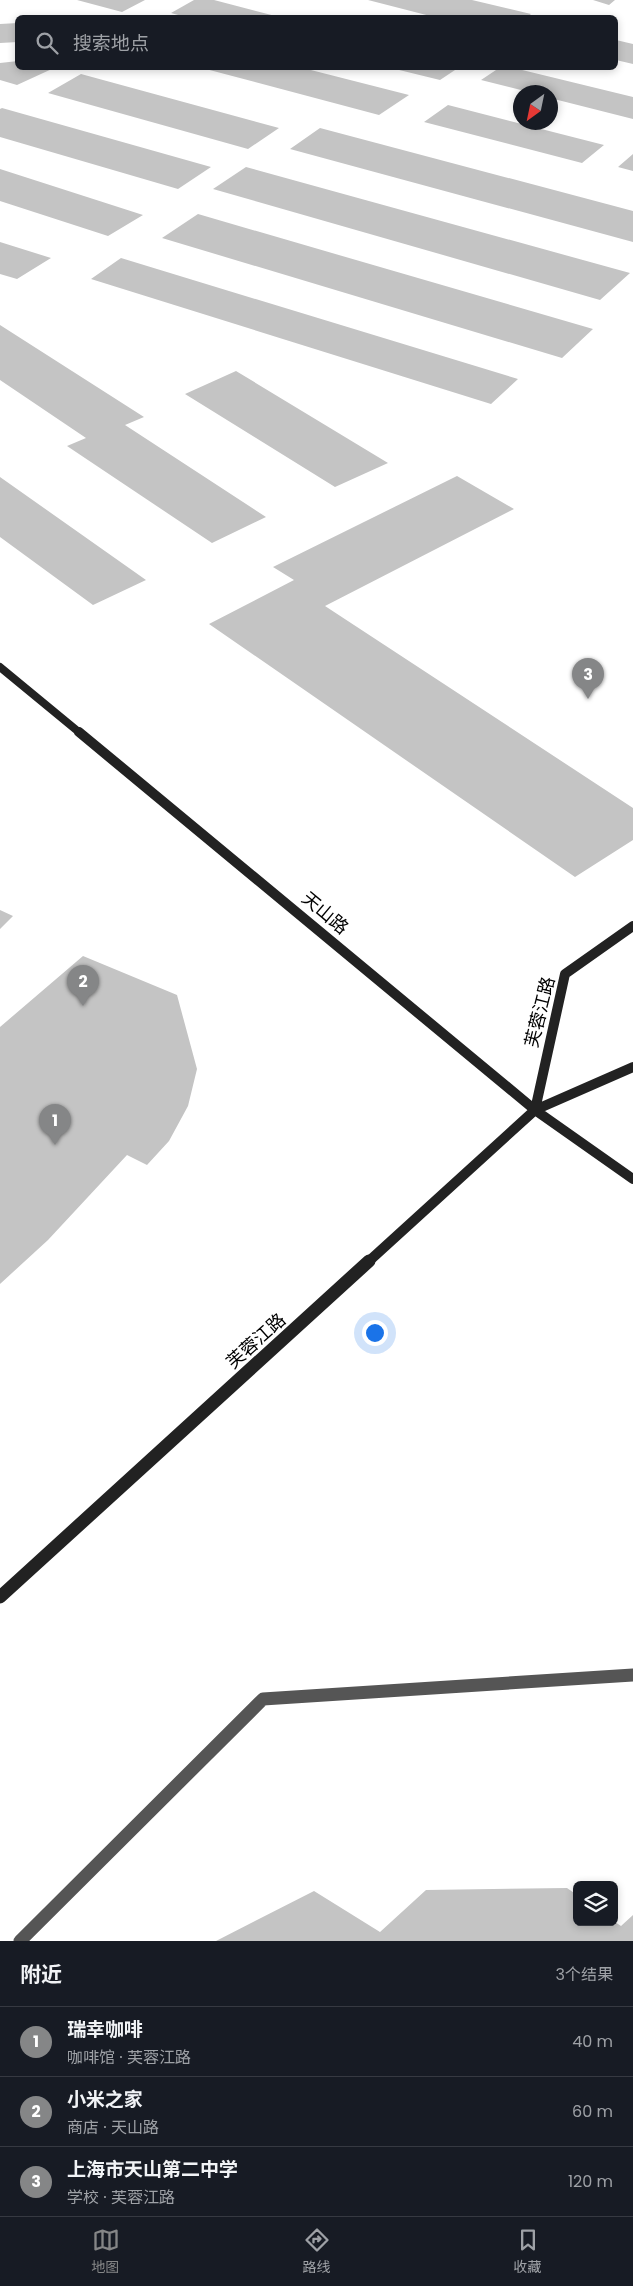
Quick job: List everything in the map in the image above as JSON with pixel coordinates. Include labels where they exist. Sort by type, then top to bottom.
[{"type":"street","name":"天山路","points":[[0,667],[535,1110],[633,1179]]},
{"type":"street","name":"芙蓉江路","points":[[535,1110],[565,974],[633,926]]},
{"type":"street","name":"芙蓉江路","points":[[0,1597],[535,1110],[633,1067]]},
{"type":"lane","points":[[20,1941],[263,1699],[633,1675]]},
{"type":"building","points":[[77,0],[145,0],[122,12]]},
{"type":"building","points":[[194,0],[214,0],[272,15],[178,15],[171,13]]},
{"type":"building","points":[[368,0],[472,0],[531,14],[530,15],[426,15]]},
{"type":"building","points":[[593,0],[615,0],[609,5]]},
{"type":"building","points":[[15,23],[15,42],[0,43],[0,24]]},
{"type":"building","points":[[618,40],[633,44],[633,64],[618,60]]},
{"type":"building","points":[[15,61],[15,70],[50,70],[17,85],[0,80],[0,63]]},
{"type":"building","points":[[210,70],[311,70],[409,95],[379,115]]},
{"type":"building","points":[[399,70],[455,70],[440,80]]},
{"type":"building","points":[[496,70],[522,70],[633,97],[633,119],[558,100],[558,85],[513,85],[513,88],[481,80]]},
{"type":"building","points":[[81,74],[279,128],[248,149],[48,93]]},
{"type":"building","points":[[448,105],[513,122],[513,130],[546,130],[604,145],[582,163],[424,122]]},
{"type":"building","points":[[0,109],[211,167],[178,189],[0,137]]},
{"type":"building","points":[[320,128],[633,211],[633,242],[290,149]]},
{"type":"building","points":[[633,154],[633,171],[618,167]]},
{"type":"building","points":[[246,167],[630,273],[600,300],[213,189]]},
{"type":"building","points":[[0,169],[143,215],[108,236],[0,201]]},
{"type":"building","points":[[198,214],[593,329],[562,358],[162,238]]},
{"type":"building","points":[[0,242],[51,258],[17,279],[0,274]]},
{"type":"building","points":[[121,258],[518,379],[491,404],[91,279]]},
{"type":"building","points":[[0,325],[144,417],[125,425],[266,517],[212,543],[67,446],[86,438],[0,380]]},
{"type":"building","points":[[236,371],[388,463],[335,487],[185,394]]},
{"type":"building","points":[[457,476],[514,509],[325,606],[633,808],[633,840],[575,877],[209,624],[294,580],[273,567]]},
{"type":"building","points":[[0,477],[146,580],[93,605],[0,537]]},
{"type":"building","points":[[0,910],[13,916],[0,929]]},
{"type":"building","points":[[83,956],[177,995],[197,1069],[188,1106],[169,1141],[147,1165],[127,1155],[48,1240],[0,1284],[0,1027]]},
{"type":"building","points":[[567,1888],[573,1892],[573,1926],[618,1926],[618,1924],[621,1926],[633,1915],[633,1941],[216,1941],[314,1891],[380,1932],[426,1890]]},
{"type":"place","name":"上海市天山第二中学","points":[[588,699]]},
{"type":"place","name":"小米之家","points":[[83,1006]]},
{"type":"place","name":"瑞幸咖啡","points":[[55,1145]]}]
